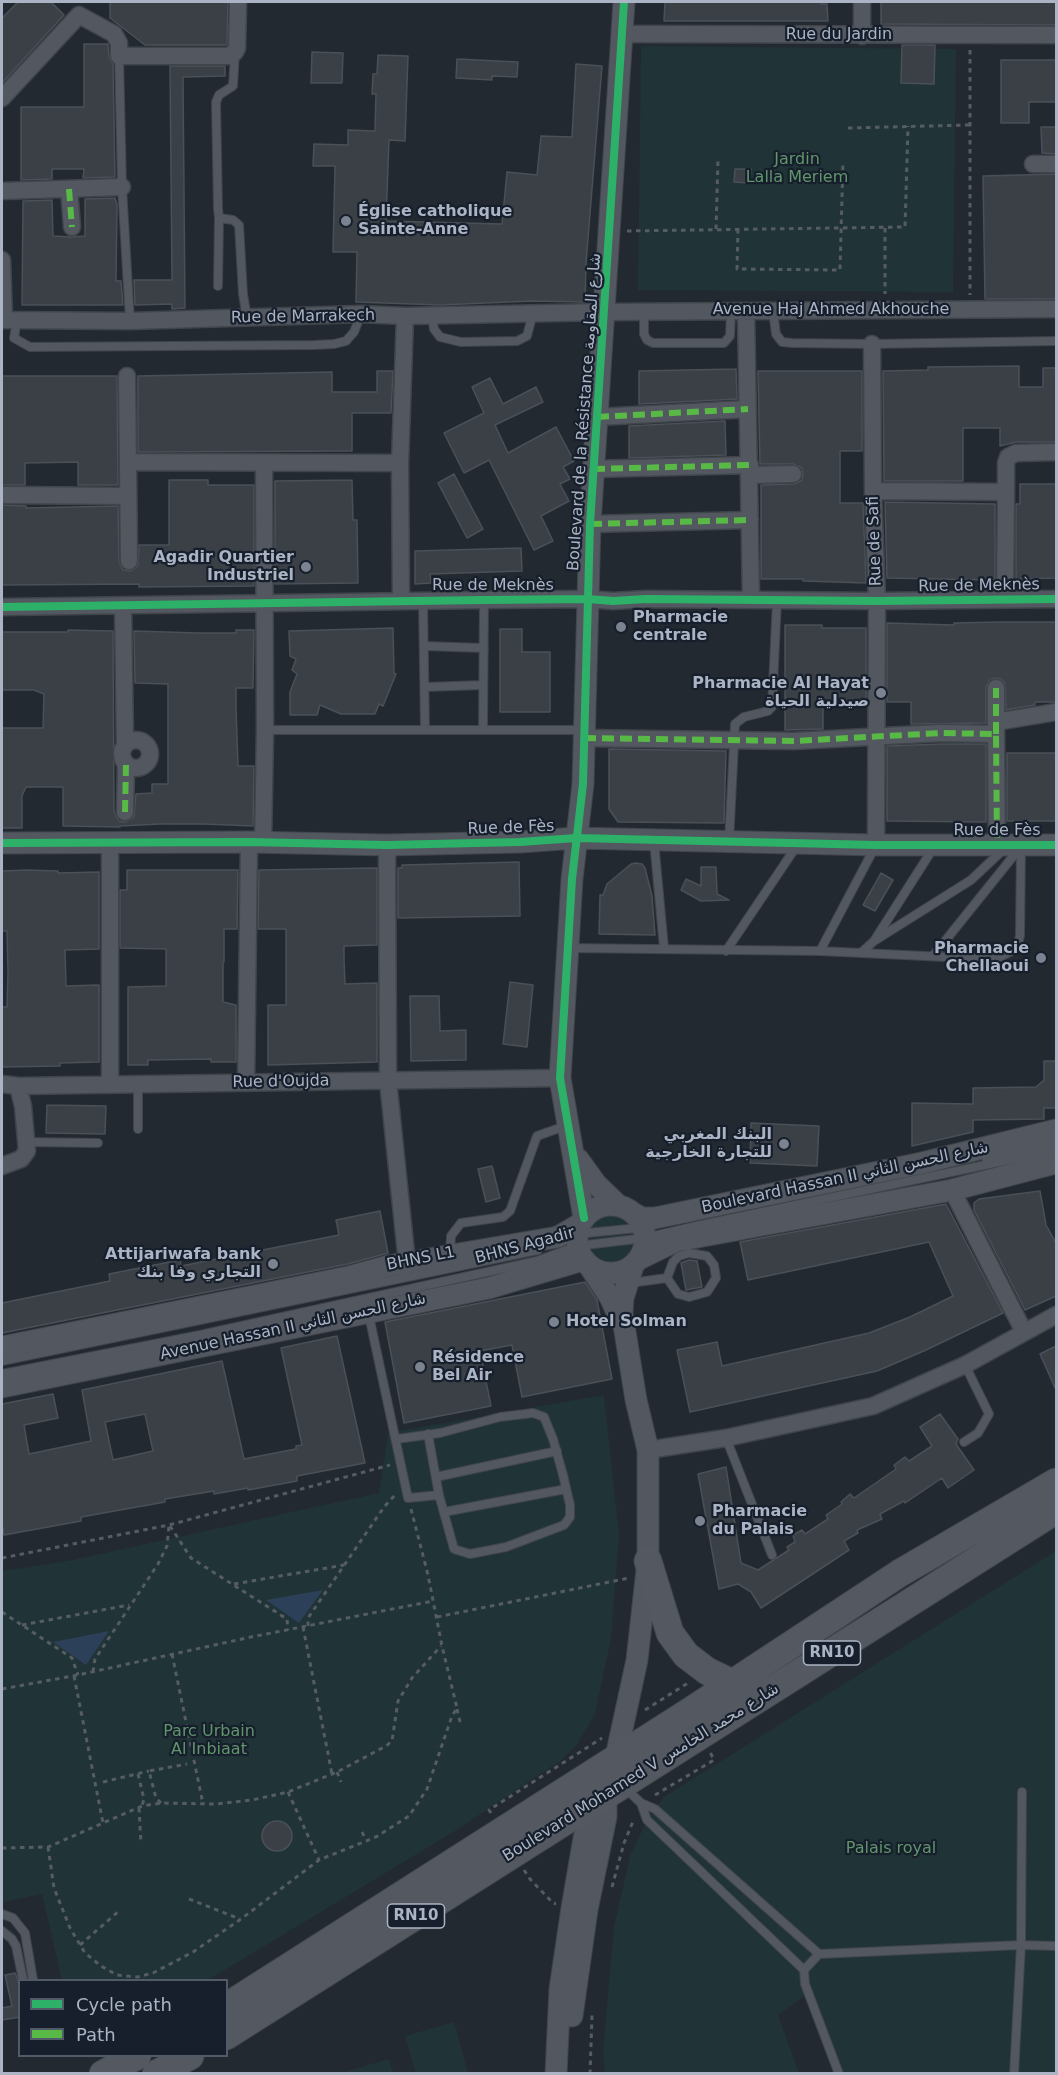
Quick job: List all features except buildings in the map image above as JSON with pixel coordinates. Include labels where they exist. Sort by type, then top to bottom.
[{"type":"main road","name":"Boulevard Mohamed V شارع محمد الخامس","points":[[228,2006],[623,1754],[900,1573],[1056,1482]]},
{"type":"main road","name":"Boulevard Mohamed V شارع محمد الخامس","points":[[228,2035],[1056,1510]]},
{"type":"main road","points":[[647,1568],[670,1633],[686,1655],[707,1671],[732,1683]]},
{"type":"main road","points":[[103,2073],[133,2057]]},
{"type":"main road","points":[[156,2073],[186,2057]]},
{"type":"street","points":[[2,98],[77,8],[114,34],[119,43],[119,56],[229,56],[236,52],[238,2]]},
{"type":"street","name":"Boulevard de la Résistance شارع المقاومة","points":[[624,2],[590,524],[583,784],[567,948],[560,1078],[574,1154],[582,1241],[624,1327]]},
{"type":"street","points":[[862,2],[862,36]]},
{"type":"street","name":"Rue du Jardin","points":[[622,34],[1056,35]]},
{"type":"street","points":[[1033,164],[1056,164]]},
{"type":"street","points":[[2,191],[122,188]]},
{"type":"street","points":[[69,189],[72,227]]},
{"type":"street","points":[[2,260],[8,320]]},
{"type":"street","name":"Avenue Haj Ahmed Akhouche","points":[[604,312],[1056,309]]},
{"type":"street","points":[[739,311],[748,409],[752,599]]},
{"type":"street","name":"Rue de Marrakech","points":[[8,320],[130,321],[361,314],[432,316],[604,312]]},
{"type":"street","points":[[400,601],[400,463],[405,316]]},
{"type":"street","name":"Rue de Safi","points":[[872,344],[873,491],[877,601],[876,845]]},
{"type":"street","points":[[127,376],[129,561]]},
{"type":"street","points":[[597,417],[748,409]]},
{"type":"street","points":[[1005,599],[1005,463],[1008,457],[1016,453],[1056,452]]},
{"type":"street","points":[[128,462],[400,463]]},
{"type":"street","points":[[246,1083],[256,843],[265,730],[264,463]]},
{"type":"street","points":[[593,469],[750,470],[793,474]]},
{"type":"street","points":[[873,491],[1006,492]]},
{"type":"street","points":[[2,495],[128,496]]},
{"type":"street","points":[[590,524],[750,520]]},
{"type":"street","name":"Rue de Meknès","points":[[2,607],[423,600],[588,599],[613,602],[646,599],[877,601],[1056,599]]},
{"type":"street","points":[[123,606],[125,745],[122,755],[126,765],[125,812]]},
{"type":"street","points":[[996,688],[996,728],[1008,846]]},
{"type":"street","points":[[584,734],[733,741],[794,741],[996,728],[1056,712]]},
{"type":"street","points":[[125,745],[135,740],[141,741],[150,754],[146,764],[141,767],[130,768],[126,765]]},
{"type":"street","name":"Rue de Fès","points":[[2,843],[387,845],[520,842],[576,838],[729,843],[1056,845]]},
{"type":"street","points":[[110,842],[110,1085]]},
{"type":"street","points":[[387,845],[388,1081],[407,1263]]},
{"type":"street","name":"Rue d'Oujda","points":[[10,1085],[560,1078]]},
{"type":"street","points":[[2,1166],[25,1156],[27,1151],[23,1106],[10,1085]]},
{"type":"street","name":"Boulevard Hassan II شارع الحسن الثاني","points":[[1056,1130],[922,1163],[655,1218],[642,1218],[634,1242],[676,1241],[952,1190],[1056,1163]]},
{"type":"street","name":"Boulevard de la Résistance شارع المقاومة","points":[[574,1154],[634,1242],[622,1306],[636,1400],[648,1450],[647,1568],[637,1660],[624,1723],[623,1754],[614,1789]]},
{"type":"street","points":[[952,1190],[1024,1332]]},
{"type":"street","points":[[2,1347],[407,1263],[558,1237],[582,1241],[607,1273],[625,1270],[634,1242],[608,1205],[597,1208],[582,1241]]},
{"type":"street","name":"Avenue Hassan II شارع الحسن الثاني","points":[[2,1387],[489,1288],[582,1241]]},
{"type":"street","points":[[648,1450],[726,1438],[873,1406],[965,1365],[1056,1315]]},
{"type":"street","points":[[556,2073],[560,1989],[584,1838],[589,1823],[614,1789]]},
{"type":"street","points":[[569,2073],[573,1997],[586,1910],[614,1789]]},
{"type":"lane","points":[[218,286],[216,102],[219,95],[233,86],[236,52]]},
{"type":"lane","points":[[119,56],[122,188],[130,321]]},
{"type":"lane","points":[[219,218],[233,220],[239,225],[243,294],[248,319]]},
{"type":"lane","points":[[644,312],[644,334],[646,340],[653,343],[724,343],[730,336],[739,311]]},
{"type":"lane","points":[[773,311],[776,334],[782,342],[872,344],[1056,341]]},
{"type":"lane","points":[[432,316],[434,329],[440,337],[461,342],[517,341],[527,336],[533,313]]},
{"type":"lane","points":[[8,320],[14,338],[30,347],[314,345],[346,341],[354,332],[361,314]]},
{"type":"lane","points":[[423,600],[425,729]]},
{"type":"lane","points":[[483,729],[484,600]]},
{"type":"lane","points":[[729,843],[735,724],[741,718],[768,711],[772,707],[777,600]]},
{"type":"lane","points":[[424,646],[484,648]]},
{"type":"lane","points":[[425,687],[483,685]]},
{"type":"lane","points":[[265,730],[483,729],[584,734]]},
{"type":"lane","points":[[654,840],[664,948]]},
{"type":"lane","points":[[726,951],[798,844]]},
{"type":"lane","points":[[820,951],[876,845]]},
{"type":"lane","points":[[874,941],[935,845]]},
{"type":"lane","points":[[862,952],[874,941],[971,880],[1008,846]]},
{"type":"lane","points":[[567,948],[862,952],[987,959],[1010,952],[1018,945],[1020,935],[1008,846]]},
{"type":"lane","points":[[933,956],[1008,846]]},
{"type":"lane","points":[[138,1084],[138,1129]]},
{"type":"lane","points":[[450,1256],[451,1236],[461,1223],[495,1219],[503,1217],[510,1211],[537,1136],[568,1125]]},
{"type":"lane","points":[[26,1142],[98,1143]]},
{"type":"lane","points":[[667,1278],[679,1256],[689,1252],[707,1256],[714,1265],[716,1278],[707,1292],[689,1297],[678,1294],[667,1278],[634,1242],[660,1226],[1056,1143]]},
{"type":"lane","name":"BHNS Agadir","points":[[2,1374],[200,1335],[537,1261],[582,1241],[634,1242],[696,1226],[1056,1150]]},
{"type":"lane","name":"BHNS L1","points":[[2,1361],[582,1241]]},
{"type":"lane","points":[[368,1311],[408,1498],[440,1495]]},
{"type":"lane","points":[[964,1442],[978,1433],[988,1414],[965,1365]]},
{"type":"lane","points":[[397,1439],[428,1434],[440,1433],[500,1417],[532,1413],[544,1417],[557,1451],[567,1489],[570,1517],[564,1525],[506,1547],[470,1554],[454,1549],[428,1434]]},
{"type":"lane","points":[[726,1438],[772,1555]]},
{"type":"lane","points":[[436,1477],[557,1451]]},
{"type":"lane","points":[[444,1512],[567,1489]]},
{"type":"lane","points":[[614,1789],[655,1809],[819,1954],[1020,1945],[1056,1946]]},
{"type":"lane","points":[[1014,2073],[1020,1945],[1022,1792]]},
{"type":"lane","points":[[641,1803],[646,1820],[804,1970],[805,1984],[839,2073]]},
{"type":"lane","points":[[2,1914],[13,1918],[25,1933],[33,1979]]},
{"type":"lane","points":[[2,1931],[12,1939],[16,1946],[23,1979]]},
{"type":"lane","points":[[804,1970],[819,1954]]},
{"type":"path","points":[[970,35],[970,309]]},
{"type":"path","points":[[848,128],[969,125]]},
{"type":"path","points":[[610,230],[905,227],[908,126]]},
{"type":"path","points":[[716,229],[718,160]]},
{"type":"path","points":[[738,229],[737,269],[840,270],[843,161]]},
{"type":"path","points":[[885,228],[886,310]]},
{"type":"path","points":[[2,1558],[169,1525],[400,1462]]},
{"type":"path","points":[[309,1626],[308,1618],[384,1507],[405,1483]]},
{"type":"path","points":[[408,1498],[461,1726]]},
{"type":"path","points":[[169,1525],[191,1558],[287,1619],[288,1630]]},
{"type":"path","points":[[93,1672],[95,1659],[158,1564],[167,1546],[169,1525]]},
{"type":"path","points":[[234,1584],[345,1565]]},
{"type":"path","points":[[436,1617],[647,1568]]},
{"type":"path","points":[[2,1689],[433,1600]]},
{"type":"path","points":[[22,1625],[130,1605]]},
{"type":"path","points":[[2,1612],[72,1658],[104,1823]]},
{"type":"path","points":[[303,1627],[335,1773],[341,1782]]},
{"type":"path","points":[[2,1848],[48,1847],[140,1807],[161,1803],[216,1804],[252,1800],[288,1792],[335,1773],[392,1741],[398,1701],[412,1678],[442,1646]]},
{"type":"path","points":[[172,1654],[202,1804]]},
{"type":"path","points":[[501,1830],[489,1810],[707,1671]]},
{"type":"path","points":[[48,1847],[54,1888],[70,1928],[85,1953],[117,1975],[137,1977],[153,1973],[192,1952],[241,1919],[319,1860],[366,1840],[409,1816],[428,1789],[452,1716],[457,1708]]},
{"type":"path","points":[[103,1782],[187,1764]]},
{"type":"path","points":[[149,1771],[156,1798],[161,1803]]},
{"type":"path","points":[[138,1774],[144,1799],[140,1807],[141,1844]]},
{"type":"path","points":[[288,1792],[319,1860]]},
{"type":"path","points":[[362,1832],[366,1840]]},
{"type":"path","points":[[189,1899],[241,1919]]},
{"type":"path","points":[[80,1945],[119,1911]]},
{"type":"green space","name":"Jardin Lalla Meriem","points":[[641,46],[956,49],[953,292],[638,290]]},
{"type":"green space","points":[[610,1212],[620,1214],[629,1220],[635,1229],[637,1239],[635,1249],[629,1258],[620,1264],[610,1266],[600,1264],[591,1258],[585,1249],[583,1239],[585,1229],[591,1220],[600,1214]]},
{"type":"green space","name":"Parc Urbain Al Inbiaat","points":[[604,1395],[619,1535],[611,1639],[595,1714],[576,1746],[560,1761],[455,1831],[210,1979],[62,1979],[42,1894],[2,1902],[2,1571],[68,1561],[379,1493],[388,1433]]},
{"type":"green space","name":"Palais royal","points":[[1056,1551],[1056,2073],[838,2073],[808,1993],[778,2015],[799,2073],[605,2074],[603,2051],[614,1927],[630,1856],[647,1820],[664,1797]]},
{"type":"green space","points":[[454,2022],[468,2073],[416,2073],[405,2036]]},
{"type":"green space","points":[[389,2059],[393,2073],[341,2073],[354,2069]]},
{"type":"water","points":[[323,1590],[299,1623],[266,1600]]},
{"type":"water","points":[[109,1631],[86,1665],[53,1642]]},
{"type":"marked path","points":[[69,189],[72,227]]},
{"type":"marked path","points":[[597,417],[748,409]]},
{"type":"marked path","points":[[593,469],[750,465]]},
{"type":"marked path","points":[[590,524],[750,520]]},
{"type":"marked path","points":[[996,688],[996,734]]},
{"type":"marked path","points":[[584,738],[794,741],[941,733],[996,734],[997,846]]},
{"type":"marked path","points":[[125,812],[126,765]]},
{"type":"cycle path","points":[[584,1218],[560,1078],[572,879],[583,784],[590,524],[624,2]]},
{"type":"cycle path","points":[[2,607],[588,599],[613,601],[646,599],[877,601],[1056,599]]},
{"type":"cycle path","points":[[2,843],[249,842],[387,845],[520,842],[576,838],[876,845],[1056,845]]},
{"type":"place","name":"Église catholique Sainte-Anne","points":[[346,221]]},
{"type":"place","name":"Agadir Quartier Industriel","points":[[306,567]]},
{"type":"place","name":"Pharmacie centrale","points":[[621,627]]},
{"type":"place","name":"Pharmacie Al Hayat صيدلية الحياة","points":[[881,693]]},
{"type":"place","name":"Pharmacie Chellaoui","points":[[1041,958]]},
{"type":"place","name":"البنك المغربي للتجارة الخارجية","points":[[784,1144]]},
{"type":"place","name":"Attijariwafa bank التجاري وفا بنك","points":[[273,1264]]},
{"type":"place","name":"Hotel Solman","points":[[554,1322]]},
{"type":"place","name":"Résidence Bel Air","points":[[420,1367]]},
{"type":"place","name":"Pharmacie du Palais","points":[[700,1521]]}]
